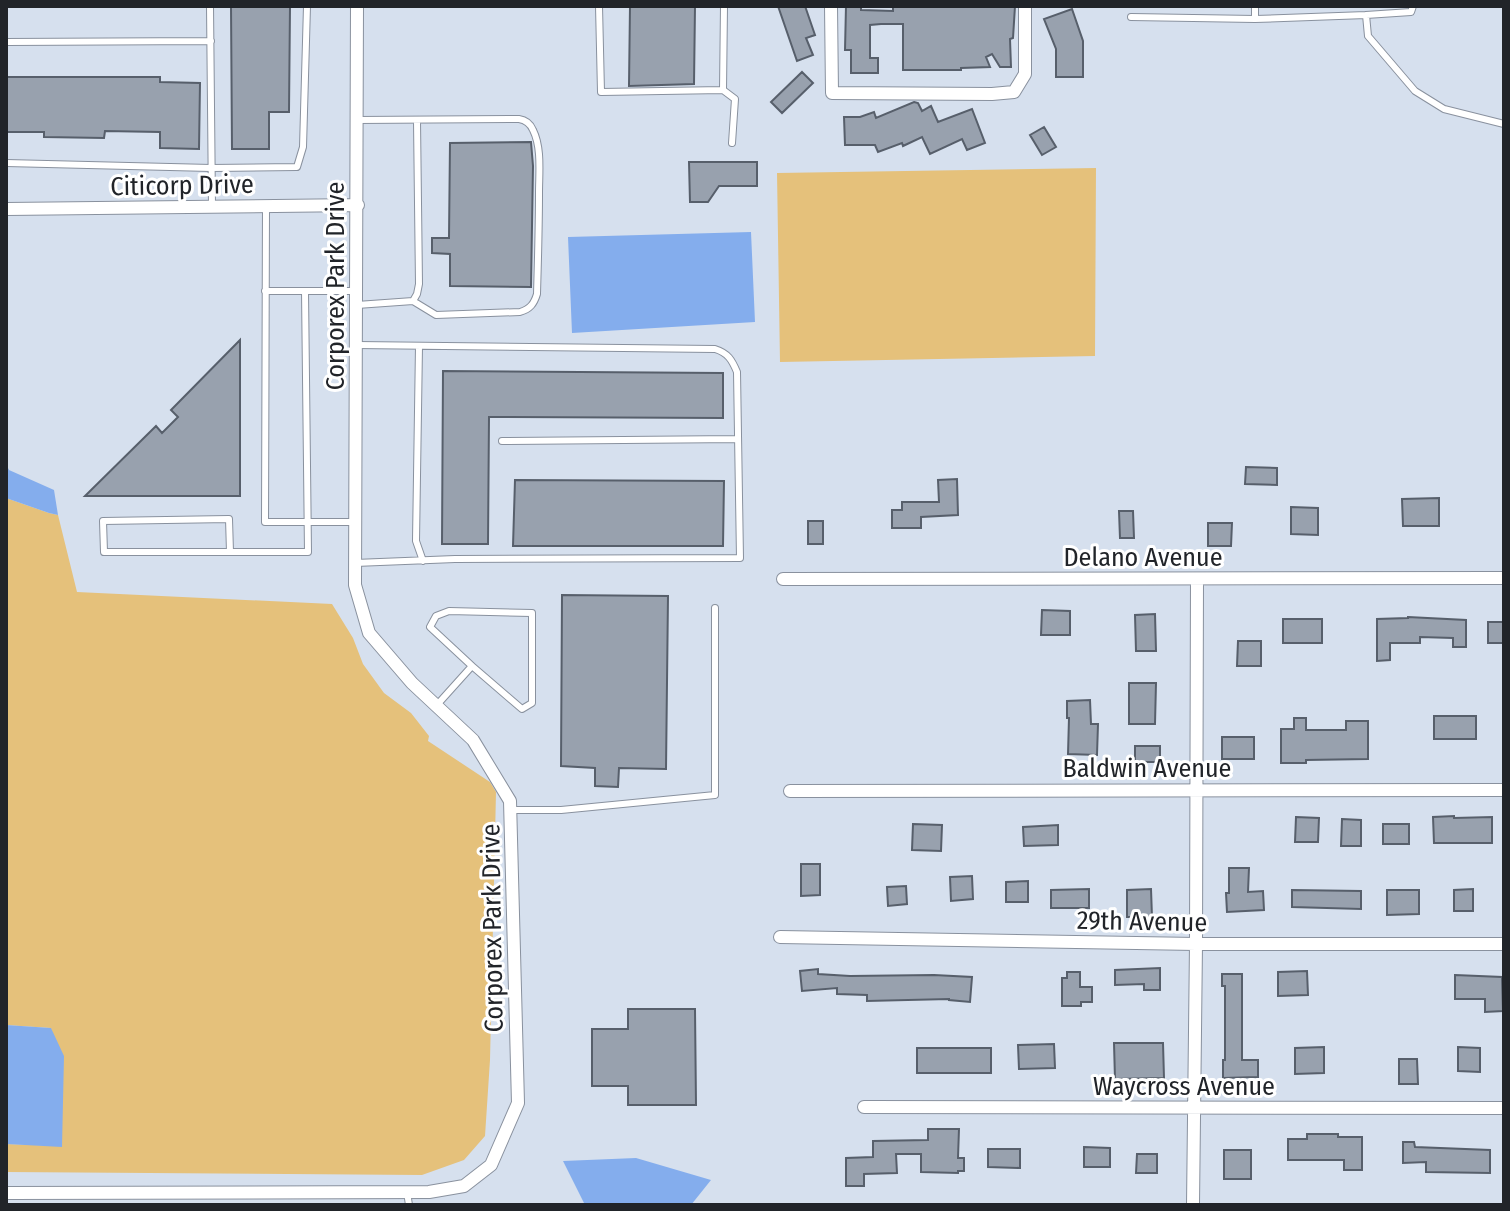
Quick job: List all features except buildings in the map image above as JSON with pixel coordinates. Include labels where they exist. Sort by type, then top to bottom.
[{"type":"street","name":"Corporex Park Drive","points":[[6,1193],[408,1199],[464,1186],[491,1165],[518,1103],[510,801],[473,740],[412,683],[369,633],[355,585],[357,6]]},
{"type":"street","points":[[831,6],[832,93],[992,94],[1014,92],[1025,74],[1025,6]]},
{"type":"street","name":"Citicorp Drive","points":[[6,209],[358,205]]},
{"type":"street","name":"Delano Avenue","points":[[783,579],[1504,578]]},
{"type":"street","points":[[1193,1205],[1197,579]]},
{"type":"street","name":"Baldwin Avenue","points":[[790,791],[1504,790]]},
{"type":"street","name":"29th Avenue","points":[[780,937],[1196,944],[1504,944]]},
{"type":"street","name":"Waycross Avenue","points":[[864,1107],[1504,1108]]},
{"type":"lane","points":[[210,6],[212,207]]},
{"type":"lane","points":[[6,163],[297,167],[303,147],[307,6]]},
{"type":"lane","points":[[599,6],[601,92],[723,90],[735,99],[732,143]]},
{"type":"lane","points":[[723,90],[724,6]]},
{"type":"lane","points":[[1255,6],[1255,19]]},
{"type":"lane","points":[[1131,17],[1255,19],[1366,15],[1411,12],[1413,6]]},
{"type":"lane","points":[[1366,15],[1368,36],[1415,91],[1444,109],[1504,124]]},
{"type":"lane","points":[[6,42],[211,41]]},
{"type":"lane","points":[[265,291],[305,291],[413,301],[436,315],[498,314],[528,309],[535,302],[538,156],[535,133],[529,123],[524,119],[357,120]]},
{"type":"lane","points":[[413,301],[419,284],[417,121]]},
{"type":"lane","points":[[266,206],[265,522],[356,522]]},
{"type":"lane","points":[[230,552],[229,519],[103,521],[104,552],[230,552],[308,552],[305,291]]},
{"type":"lane","points":[[355,563],[740,558],[737,372],[724,352],[715,349],[357,345]]},
{"type":"lane","points":[[419,346],[416,541],[423,561]]},
{"type":"lane","points":[[502,441],[738,439]]},
{"type":"lane","points":[[511,810],[561,810],[715,795],[715,608]]},
{"type":"lane","points":[[449,611],[532,613],[532,703],[522,709],[472,666],[430,627],[436,616],[449,611]]},
{"type":"lane","points":[[436,706],[472,666]]},
{"type":"lane","points":[[6,1193],[7,1205]]},
{"type":"shaded area","points":[[1096,168],[1095,356],[780,362],[777,173]]},
{"type":"shaded area","points":[[6,498],[58,515],[77,592],[332,604],[353,638],[363,664],[384,693],[411,713],[429,736],[428,741],[490,782],[496,792],[490,1060],[485,1136],[464,1160],[422,1175],[6,1172],[6,1144],[62,1146],[51,1028],[6,1025]]},
{"type":"water","points":[[751,232],[755,322],[572,333],[568,237]]},
{"type":"water","points":[[6,464],[9,470],[54,490],[58,515],[6,498]]},
{"type":"water","points":[[6,1025],[51,1028],[64,1056],[62,1147],[6,1144]]},
{"type":"water","points":[[636,1158],[711,1180],[691,1205],[585,1205],[563,1161]]}]
